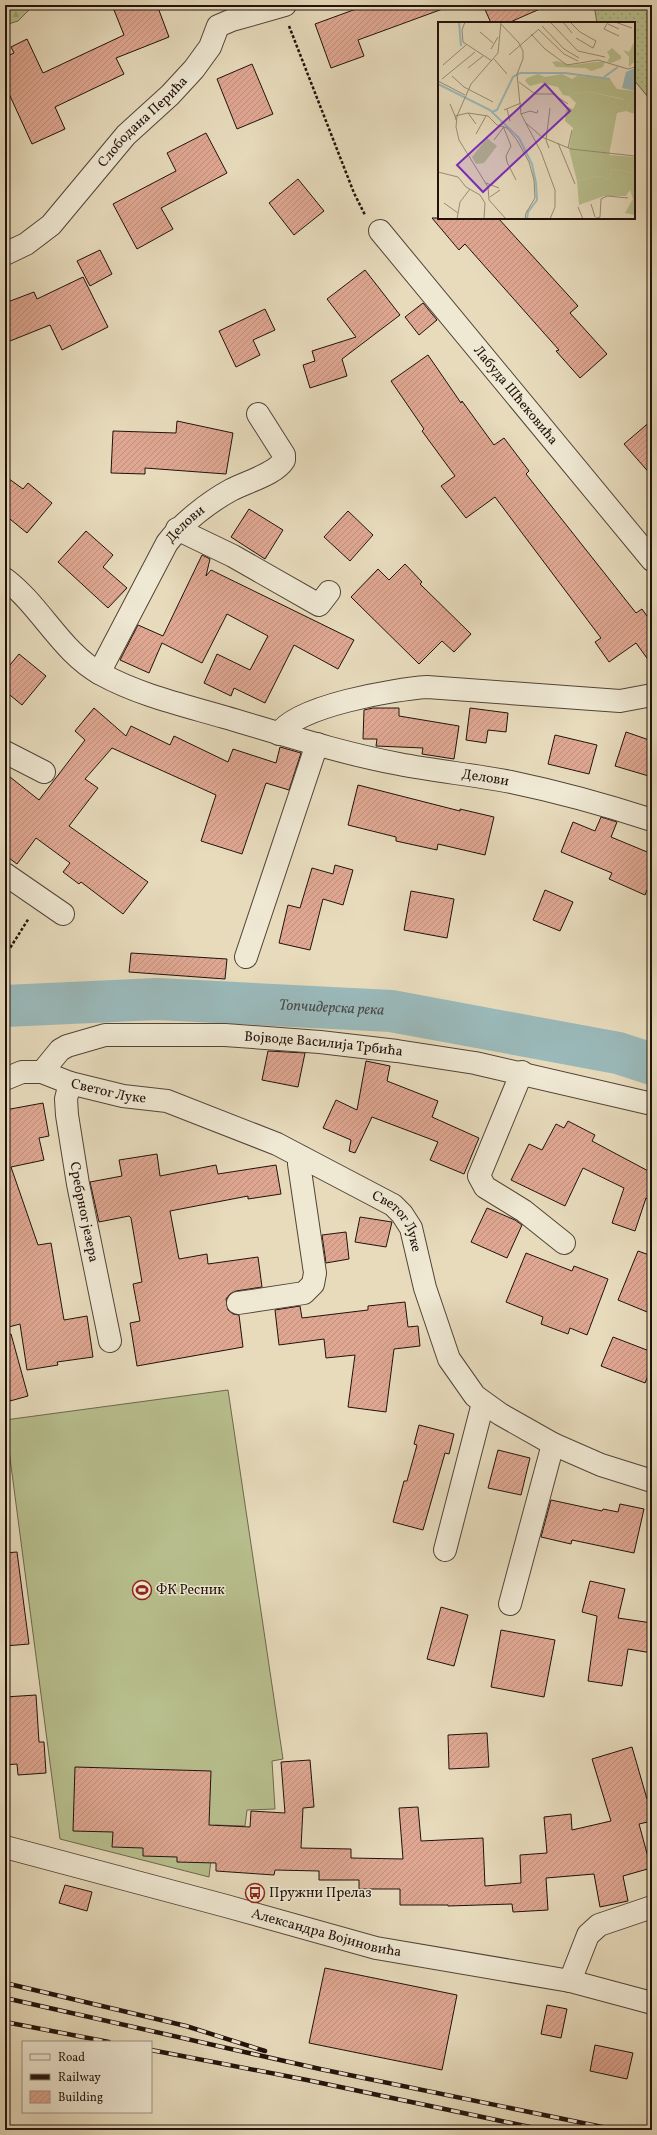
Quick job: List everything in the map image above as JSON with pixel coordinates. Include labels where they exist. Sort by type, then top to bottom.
[{"type":"street","name":"Слободана Перића","points":[[5,254],[26,244],[51,225],[126,135],[170,95],[189,73],[210,47],[218,26],[232,20],[283,6]]},
{"type":"street","name":"Лабуда Шћековића","points":[[380,231],[652,560]]},
{"type":"street","name":"Делови","points":[[99,673],[167,543],[177,529],[220,497],[276,469],[282,464],[284,455],[258,414]]},
{"type":"street","points":[[177,529],[233,556],[319,605],[329,592]]},
{"type":"street","name":"Делови","points":[[5,579],[28,599],[81,659],[99,673],[153,696],[280,734],[398,764],[512,783],[619,809],[652,820]]},
{"type":"street","points":[[280,734],[289,724],[311,712],[341,703],[410,688],[451,689],[620,701],[652,695]]},
{"type":"street","points":[[246,957],[318,744]]},
{"type":"street","points":[[5,752],[44,772]]},
{"type":"street","points":[[5,874],[64,914]]},
{"type":"street","name":"Војводе Василија Трбића","points":[[42,1072],[60,1050],[80,1041],[105,1035],[180,1034],[272,1038],[389,1050],[475,1063],[522,1072],[652,1104]]},
{"type":"street","points":[[5,1079],[22,1072],[42,1072]]},
{"type":"street","name":"Светог Луке","points":[[42,1072],[70,1083],[123,1096],[167,1101],[277,1144],[393,1205],[402,1214],[410,1228],[425,1288],[449,1359],[469,1390],[483,1403],[553,1444],[601,1465],[652,1481]]},
{"type":"street","points":[[522,1072],[479,1176],[485,1187],[524,1211],[564,1243]]},
{"type":"street","name":"Сребрног језера","points":[[70,1083],[66,1099],[67,1115],[78,1184],[110,1341]]},
{"type":"street","points":[[238,1304],[304,1293],[313,1284],[315,1273],[299,1164],[301,1157]]},
{"type":"street","points":[[445,1550],[483,1403]]},
{"type":"street","points":[[510,1604],[553,1444]]},
{"type":"street","name":"Александра Војиновића","points":[[5,1847],[219,1904],[376,1948],[570,1981],[652,2003]]},
{"type":"street","points":[[570,1981],[588,1935],[599,1925],[652,1907]]},
{"type":"path","points":[[283,6],[354,193],[364,214],[380,231]]},
{"type":"path","points":[[5,956],[42,898]]},
{"type":"green space","points":[[5,5],[34,5],[18,21],[5,25]]},
{"type":"green space","points":[[594,5],[652,5],[652,102],[635,81],[635,22],[597,22]]},
{"type":"green space","name":"ФК Ресник","points":[[228,1390],[283,1759],[272,1761],[275,1809],[247,1810],[245,1826],[215,1825],[209,1877],[60,1839],[5,1420]]},
{"type":"building","points":[[112,5],[157,5],[169,37],[116,58],[124,74],[55,107],[65,129],[32,144],[5,85],[5,57],[14,53],[11,47],[27,39],[43,73],[124,35]]},
{"type":"building","points":[[354,5],[447,5],[448,7],[358,40],[364,56],[331,68],[315,24],[356,9]]},
{"type":"building","points":[[483,5],[549,5],[510,22],[491,22]]},
{"type":"building","points":[[252,64],[273,114],[237,129],[217,79]]},
{"type":"building","points":[[206,133],[227,173],[161,208],[173,229],[137,249],[113,204],[176,171],[167,153]]},
{"type":"building","points":[[298,179],[324,211],[294,235],[269,203]]},
{"type":"building","points":[[432,218],[499,219],[578,306],[570,313],[607,354],[580,378],[556,351],[559,350],[465,244],[459,250]]},
{"type":"building","points":[[100,250],[112,274],[90,286],[77,261]]},
{"type":"building","points":[[365,270],[400,315],[342,359],[347,376],[310,388],[303,365],[315,361],[312,351],[356,337],[327,299]]},
{"type":"building","points":[[83,277],[108,327],[62,350],[50,325],[5,343],[5,303],[34,292],[37,299]]},
{"type":"building","points":[[423,303],[437,320],[419,335],[405,317]]},
{"type":"building","points":[[265,309],[275,330],[253,340],[260,355],[236,367],[219,331]]},
{"type":"building","points":[[428,355],[461,403],[462,401],[494,445],[504,438],[529,471],[526,474],[636,613],[642,609],[652,623],[652,665],[636,643],[609,662],[595,642],[601,638],[495,497],[466,518],[441,486],[455,476],[422,431],[424,429],[391,381]]},
{"type":"building","points":[[652,420],[652,476],[624,444]]},
{"type":"building","points":[[177,421],[233,433],[226,474],[145,468],[145,474],[111,473],[113,431],[176,433]]},
{"type":"building","points":[[5,476],[23,489],[28,483],[52,503],[27,533],[5,515]]},
{"type":"building","points":[[249,509],[283,530],[265,559],[231,537]]},
{"type":"building","points":[[348,511],[373,535],[350,561],[324,537]]},
{"type":"building","points":[[86,531],[113,555],[103,567],[127,588],[108,608],[58,562]]},
{"type":"building","points":[[202,555],[210,559],[206,576],[211,570],[354,640],[338,669],[294,645],[265,703],[234,688],[231,696],[204,683],[217,654],[250,670],[268,636],[227,614],[202,663],[162,643],[149,673],[120,660],[138,625],[163,636]]},
{"type":"building","points":[[405,564],[422,582],[420,584],[471,634],[454,652],[442,641],[419,664],[351,597],[378,569],[389,580]]},
{"type":"building","points":[[19,654],[46,676],[22,705],[5,691],[5,671]]},
{"type":"building","points":[[94,708],[126,736],[131,726],[170,745],[174,736],[228,762],[233,749],[276,763],[280,747],[301,753],[289,790],[266,783],[242,854],[201,841],[216,795],[112,748],[85,779],[98,788],[69,826],[148,882],[123,914],[81,882],[79,884],[63,872],[70,863],[36,838],[17,864],[5,855],[5,773],[39,800],[85,740],[75,731]]},
{"type":"building","points":[[373,708],[399,708],[399,716],[459,726],[454,759],[422,754],[423,748],[376,746],[377,739],[363,739],[364,710]]},
{"type":"building","points":[[470,708],[508,713],[506,732],[488,730],[486,743],[466,740]]},
{"type":"building","points":[[626,732],[652,741],[652,777],[615,766]]},
{"type":"building","points":[[555,735],[597,745],[589,774],[548,764]]},
{"type":"building","points":[[358,785],[460,811],[460,809],[494,817],[485,855],[438,844],[437,850],[396,841],[396,837],[348,825]]},
{"type":"building","points":[[601,817],[617,822],[611,837],[652,854],[652,878],[645,895],[609,879],[612,873],[561,852],[573,822],[595,831]]},
{"type":"building","points":[[335,865],[353,870],[343,905],[323,899],[310,950],[279,943],[288,905],[300,908],[312,868],[333,874]]},
{"type":"building","points":[[545,890],[573,902],[560,931],[533,920]]},
{"type":"building","points":[[411,891],[454,899],[447,938],[404,930]]},
{"type":"building","points":[[131,953],[227,959],[225,979],[129,972]]},
{"type":"building","points":[[268,1051],[305,1053],[298,1087],[262,1080]]},
{"type":"building","points":[[366,1061],[390,1066],[387,1081],[438,1101],[432,1117],[479,1138],[464,1174],[430,1160],[438,1142],[372,1117],[355,1153],[349,1151],[351,1140],[323,1128],[336,1100],[357,1110]]},
{"type":"building","points":[[43,1103],[49,1136],[39,1138],[44,1160],[11,1167],[38,1245],[51,1243],[64,1320],[87,1316],[93,1357],[57,1362],[58,1365],[27,1370],[20,1324],[5,1328],[5,1110]]},
{"type":"building","points":[[568,1121],[595,1135],[592,1141],[652,1173],[652,1201],[646,1198],[635,1231],[612,1223],[624,1188],[583,1168],[565,1206],[511,1180],[529,1144],[542,1150],[556,1124],[564,1128]]},
{"type":"building","points":[[157,1154],[160,1176],[216,1165],[218,1174],[276,1165],[281,1194],[248,1199],[248,1196],[170,1211],[179,1259],[207,1254],[208,1264],[258,1257],[262,1287],[236,1291],[230,1294],[226,1299],[228,1310],[233,1314],[239,1315],[243,1347],[137,1366],[130,1323],[140,1321],[133,1284],[142,1282],[131,1218],[129,1216],[99,1222],[90,1182],[122,1176],[119,1160]]},
{"type":"building","points":[[487,1208],[515,1220],[522,1225],[507,1258],[471,1242]]},
{"type":"building","points":[[360,1217],[392,1222],[386,1247],[355,1242]]},
{"type":"building","points":[[346,1232],[349,1259],[326,1263],[322,1235]]},
{"type":"building","points":[[638,1251],[652,1256],[652,1314],[618,1300]]},
{"type":"building","points":[[526,1253],[572,1271],[574,1266],[608,1279],[587,1335],[570,1328],[568,1334],[541,1324],[543,1317],[506,1302]]},
{"type":"building","points":[[405,1302],[408,1327],[418,1326],[420,1346],[394,1349],[386,1412],[348,1407],[355,1355],[326,1358],[324,1339],[279,1345],[275,1310],[300,1306],[302,1318],[368,1310],[368,1306]]},
{"type":"building","points":[[11,1334],[28,1396],[10,1401],[5,1381],[5,1335]]},
{"type":"building","points":[[613,1337],[652,1352],[652,1366],[645,1383],[601,1366]]},
{"type":"building","points":[[419,1425],[454,1434],[449,1454],[445,1453],[423,1530],[393,1522],[404,1481],[407,1481],[417,1445],[414,1444]]},
{"type":"building","points":[[498,1450],[530,1458],[521,1495],[488,1488]]},
{"type":"building","points":[[551,1500],[602,1511],[603,1509],[618,1512],[620,1504],[644,1509],[634,1553],[572,1540],[571,1544],[541,1537]]},
{"type":"building","points":[[17,1552],[29,1644],[5,1646],[5,1553]]},
{"type":"building","points":[[590,1581],[625,1589],[618,1618],[652,1623],[652,1653],[628,1649],[622,1686],[588,1681],[597,1616],[582,1612]]},
{"type":"building","points":[[441,1607],[468,1615],[454,1666],[427,1659]]},
{"type":"building","points":[[501,1630],[555,1640],[544,1697],[491,1687]]},
{"type":"building","points":[[36,1695],[39,1742],[44,1742],[46,1773],[18,1775],[17,1764],[5,1765],[5,1697]]},
{"type":"building","points":[[487,1733],[489,1767],[449,1769],[448,1735]]},
{"type":"building","points":[[632,1747],[647,1799],[652,1798],[652,1821],[639,1824],[651,1868],[623,1876],[628,1901],[600,1907],[594,1874],[546,1878],[548,1910],[513,1912],[512,1904],[448,1906],[400,1905],[400,1889],[359,1889],[359,1880],[319,1880],[319,1871],[275,1870],[274,1875],[216,1871],[216,1863],[177,1862],[177,1857],[143,1856],[143,1848],[112,1847],[113,1832],[73,1831],[75,1767],[211,1771],[209,1825],[250,1827],[251,1811],[285,1813],[281,1762],[310,1760],[314,1807],[303,1808],[301,1848],[351,1849],[351,1858],[403,1859],[399,1808],[418,1807],[421,1841],[483,1838],[485,1886],[521,1883],[520,1855],[547,1853],[544,1817],[571,1814],[572,1830],[611,1821],[592,1759]]},
{"type":"building","points":[[65,1885],[92,1892],[87,1911],[59,1903]]},
{"type":"building","points":[[325,1968],[457,1995],[442,2070],[309,2043]]},
{"type":"building","points":[[547,2005],[567,2009],[561,2038],[541,2034]]},
{"type":"building","points":[[595,2045],[633,2053],[627,2079],[590,2071]]},
{"type":"waterway","name":"Топчидерска река","points":[[5,1006],[157,999],[391,1011],[618,1053],[652,1064]]},
{"type":"railway","points":[[5,1983],[186,2026],[265,2051]]},
{"type":"railway","points":[[5,1998],[320,2069],[617,2130]]},
{"type":"railway","points":[[5,2022],[104,2041]]},
{"type":"railway","points":[[152,2050],[307,2080],[544,2130]]},
{"type":"place","name":"ФК Ресник","points":[[142,1590]]},
{"type":"place","name":"Пружни Прелаз","points":[[255,1893]]}]
